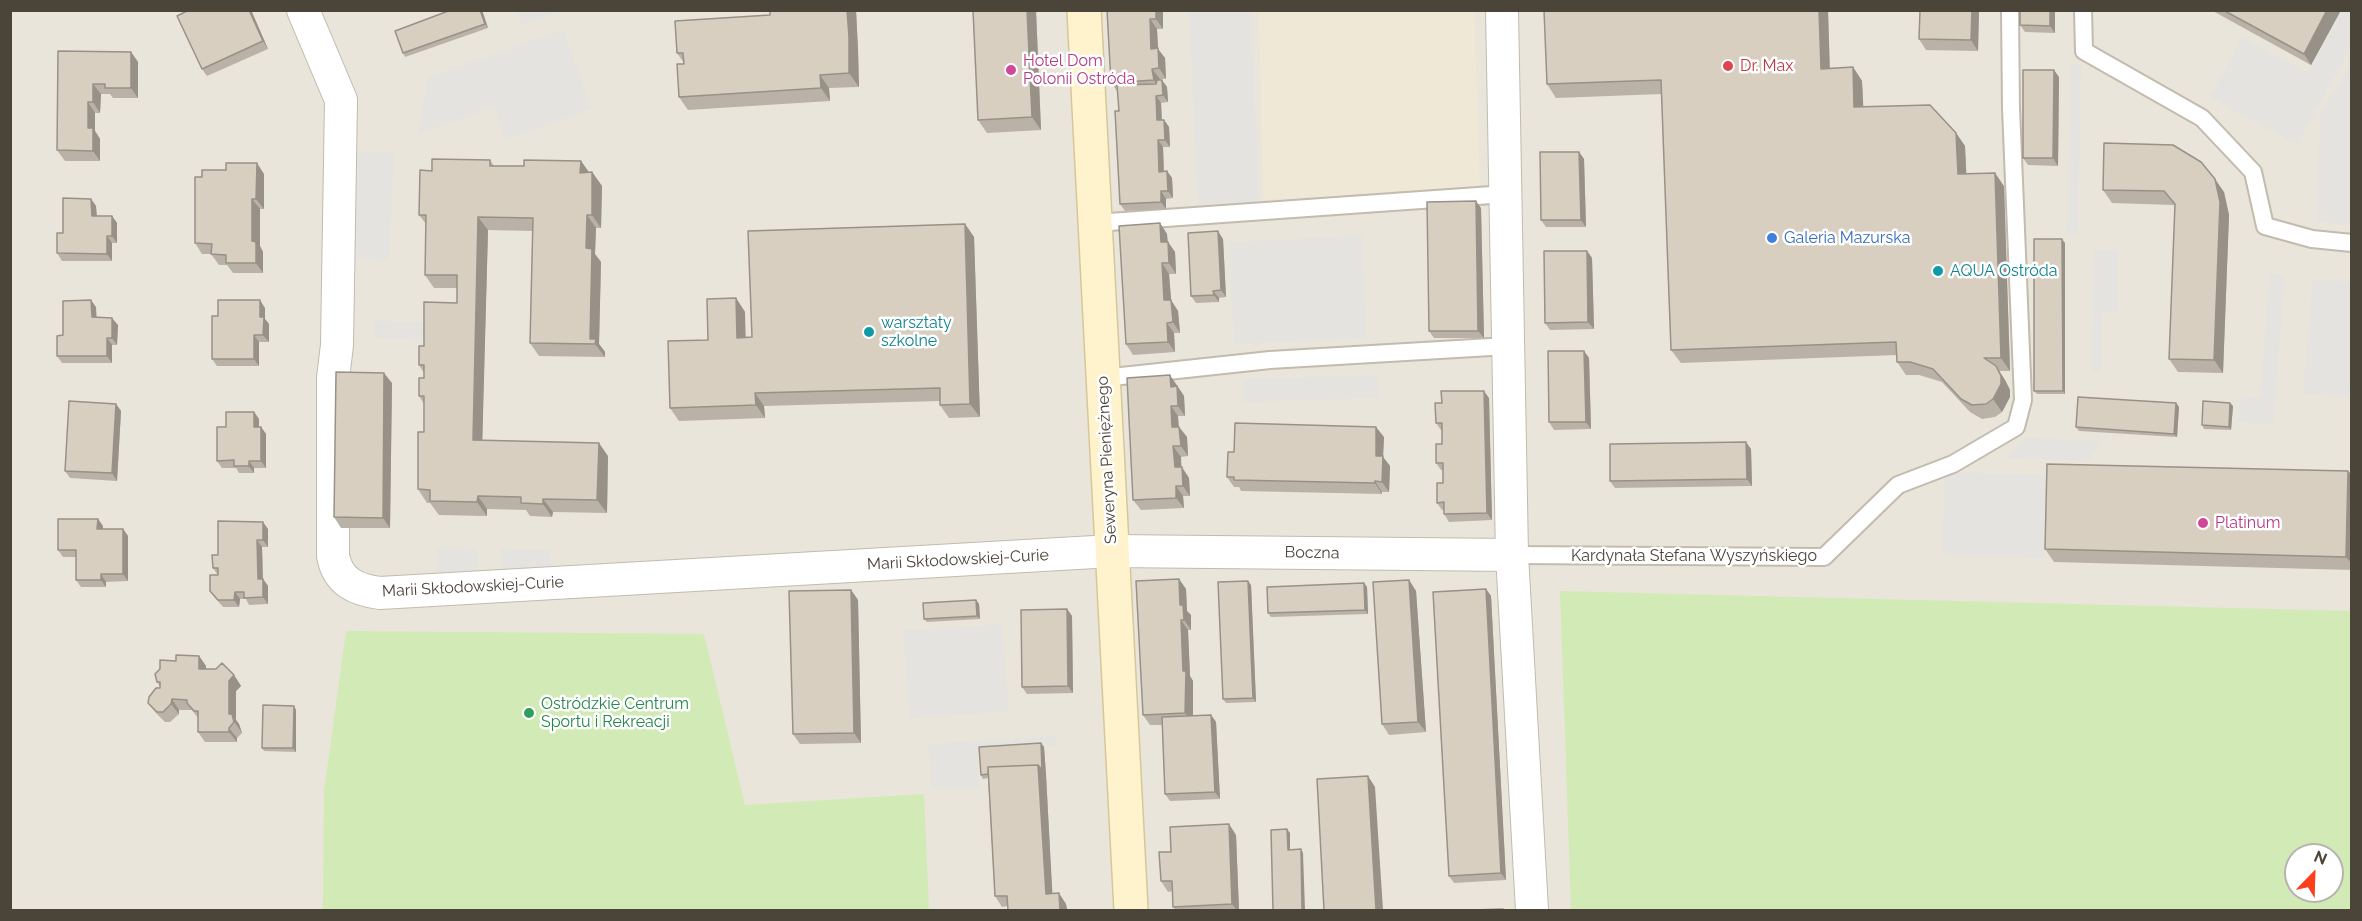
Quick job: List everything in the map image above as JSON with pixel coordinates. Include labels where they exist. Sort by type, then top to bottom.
[{"type":"street","name":"Marii Skłodowskiej-Curie","points":[[303,10],[341,100],[337,345],[333,378],[333,556],[335,566],[350,584],[361,590],[380,593],[1112,551]]},
{"type":"street","name":"Seweryna Pieniężnego","points":[[1084,10],[1131,910]]},
{"type":"street","points":[[1502,10],[1512,555],[1532,910]]},
{"type":"street","name":"Boczna","points":[[1112,551],[1512,555]]},
{"type":"lane","name":"Kardynała Stefana Wyszyńskiego","points":[[1512,555],[1824,557],[1898,485],[1953,465],[2016,427],[2023,400],[2011,108],[2010,10]]},
{"type":"lane","points":[[2083,10],[2084,51],[2202,118],[2253,172],[2265,226],[2312,239],[2352,243]]},
{"type":"lane","points":[[1095,223],[1506,195]]},
{"type":"lane","points":[[1103,378],[1270,360],[1508,346]]},
{"type":"shaded area","points":[[10,11],[2351,11],[2351,910],[11,910]]},
{"type":"shaded area","points":[[517,11],[560,11],[523,25]]},
{"type":"shaded area","points":[[1189,11],[1251,11],[1259,202],[1198,205]]},
{"type":"shaded area","points":[[1259,11],[1474,11],[1480,187],[1263,200]]},
{"type":"shaded area","points":[[2342,11],[2351,11],[2351,46],[2297,145],[2210,97],[2242,37],[2308,73]]},
{"type":"shaded area","points":[[563,30],[592,109],[506,140],[494,107],[418,134],[428,77]]},
{"type":"shaded area","points":[[2071,64],[2081,64],[2078,234],[2067,234]]},
{"type":"shaded area","points":[[2349,67],[2352,68],[2351,225],[2317,222],[2320,114]]},
{"type":"shaded area","points":[[351,151],[394,153],[389,260],[348,258]]},
{"type":"shaded area","points":[[1362,236],[1366,338],[1234,344],[1229,242]]},
{"type":"shaded area","points":[[2094,250],[2118,250],[2117,311],[2102,312],[2101,372],[2092,372]]},
{"type":"shaded area","points":[[2270,273],[2285,275],[2273,425],[2238,422],[2240,397],[2260,398]]},
{"type":"shaded area","points":[[2313,279],[2351,282],[2352,369],[2349,397],[2303,393]]},
{"type":"shaded area","points":[[375,321],[427,322],[426,339],[374,338]]},
{"type":"shaded area","points":[[1378,375],[1379,398],[1244,402],[1243,379]]},
{"type":"shaded area","points":[[2026,438],[2102,441],[2088,461],[2004,458]]},
{"type":"shaded area","points":[[1945,472],[2048,475],[2045,558],[1942,555]]},
{"type":"shaded area","points":[[437,548],[477,549],[477,573],[437,572]]},
{"type":"shaded area","points":[[501,549],[550,550],[550,569],[501,569]]},
{"type":"shaded area","points":[[1002,624],[1009,711],[910,718],[903,631]]},
{"type":"shaded area","points":[[1056,736],[1056,745],[977,750],[979,787],[932,789],[928,744]]},
{"type":"green space","points":[[1560,591],[2351,611],[2351,910],[1571,910]]},
{"type":"green space","name":"Ostródzkie Centrum Sportu i Rekreacji","points":[[346,631],[704,634],[745,805],[924,794],[929,910],[323,910],[324,792]]},
{"type":"building","points":[[189,10],[249,10],[263,41],[202,69],[177,16]]},
{"type":"building","points":[[451,10],[480,10],[485,24],[403,53],[395,31]]},
{"type":"building","points":[[770,10],[847,10],[849,73],[820,75],[821,88],[679,97],[677,64],[684,64],[683,53],[677,53],[675,21],[770,15]]},
{"type":"building","name":"Hotel Dom Polonii Ostróda","points":[[973,10],[1027,10],[1032,117],[978,120]]},
{"type":"building","points":[[1107,10],[1156,10],[1156,19],[1150,19],[1151,49],[1158,48],[1159,68],[1152,69],[1154,80],[1111,83]]},
{"type":"building","name":"Galeria Mazurska","points":[[1544,10],[1819,10],[1821,69],[1853,67],[1854,107],[1930,105],[1956,133],[1958,174],[1995,173],[2001,358],[1984,358],[1996,366],[2001,376],[2001,384],[1993,399],[1986,404],[1972,405],[1961,399],[1933,369],[1910,362],[1897,362],[1896,342],[1671,350],[1661,80],[1547,84]]},
{"type":"building","points":[[1920,10],[1972,10],[1971,40],[1919,39]]},
{"type":"building","points":[[2020,10],[2050,10],[2050,26],[2020,25]]},
{"type":"building","points":[[2223,10],[2327,10],[2304,54]]},
{"type":"building","points":[[58,51],[131,52],[131,88],[105,88],[105,84],[93,84],[93,102],[88,102],[88,128],[93,128],[93,151],[57,150]]},
{"type":"building","points":[[2023,70],[2054,70],[2053,158],[2023,158]]},
{"type":"building","points":[[1157,80],[1162,80],[1163,95],[1156,96],[1157,120],[1164,120],[1165,140],[1158,140],[1159,172],[1167,171],[1168,191],[1161,191],[1161,202],[1120,204],[1115,111],[1119,111],[1117,85],[1156,84]]},
{"type":"building","points":[[2104,143],[2173,145],[2201,162],[2215,179],[2220,202],[2214,360],[2169,359],[2175,204],[2164,191],[2103,190]]},
{"type":"building","points":[[1540,152],[1579,152],[1581,220],[1541,220]]},
{"type":"building","points":[[432,159],[490,160],[490,166],[524,166],[524,160],[581,161],[580,173],[592,172],[592,215],[587,215],[586,248],[592,249],[590,339],[596,339],[595,344],[530,343],[533,218],[478,217],[473,440],[599,443],[597,500],[543,499],[543,504],[521,503],[521,497],[478,496],[477,502],[430,501],[430,490],[418,489],[418,432],[424,432],[424,396],[419,396],[419,378],[424,378],[424,365],[419,365],[419,346],[424,346],[424,302],[457,303],[457,275],[425,275],[426,215],[419,215],[420,170],[432,171]]},
{"type":"building","points":[[226,163],[257,163],[256,199],[252,199],[252,241],[256,242],[256,263],[226,263],[226,255],[211,254],[212,244],[195,243],[195,177],[202,177],[202,170],[226,170]]},
{"type":"building","points":[[63,198],[91,199],[92,216],[112,216],[112,236],[107,236],[107,254],[57,253],[57,233],[63,233]]},
{"type":"building","points":[[1476,201],[1478,331],[1429,331],[1427,202]]},
{"type":"building","points":[[1160,223],[1161,242],[1168,242],[1169,263],[1162,263],[1164,300],[1171,300],[1173,322],[1167,323],[1168,342],[1126,344],[1119,226]]},
{"type":"building","name":"warsztaty szkolne","points":[[965,224],[970,404],[940,405],[940,388],[755,393],[756,405],[670,408],[668,341],[708,340],[707,299],[736,298],[737,338],[752,337],[748,231]]},
{"type":"building","points":[[1218,231],[1221,290],[1213,291],[1214,295],[1191,296],[1188,233]]},
{"type":"building","points":[[2034,239],[2062,239],[2063,391],[2034,391]]},
{"type":"building","points":[[1544,251],[1587,251],[1588,322],[1545,323]]},
{"type":"building","points":[[91,300],[92,317],[112,318],[112,338],[107,338],[107,356],[57,356],[57,336],[63,335],[63,301]]},
{"type":"building","points":[[218,300],[260,300],[260,317],[264,317],[263,335],[254,335],[254,359],[212,359],[212,316],[218,316]]},
{"type":"building","points":[[1548,351],[1584,351],[1586,422],[1549,422]]},
{"type":"building","points":[[336,372],[384,373],[383,518],[334,517]]},
{"type":"building","points":[[1170,375],[1171,387],[1177,386],[1178,406],[1171,406],[1172,427],[1179,427],[1181,446],[1173,446],[1175,467],[1182,467],[1183,486],[1176,486],[1176,498],[1133,500],[1127,378]]},
{"type":"building","points":[[1441,391],[1484,391],[1487,513],[1444,514],[1444,502],[1437,503],[1437,483],[1443,483],[1443,463],[1436,463],[1436,444],[1442,444],[1442,423],[1436,423],[1435,403],[1442,403]]},
{"type":"building","points":[[2078,397],[2176,403],[2174,434],[2076,427]]},
{"type":"building","points":[[69,401],[116,404],[112,473],[65,471]]},
{"type":"building","points":[[2203,401],[2230,403],[2229,427],[2202,425]]},
{"type":"building","points":[[226,412],[254,412],[254,427],[261,427],[261,461],[249,461],[249,466],[234,466],[234,460],[217,461],[217,427],[226,427]]},
{"type":"building","points":[[1235,423],[1376,427],[1376,456],[1383,456],[1382,482],[1234,480],[1234,477],[1227,477],[1228,452],[1234,452]]},
{"type":"building","points":[[1746,442],[1747,479],[1610,481],[1610,444]]},
{"type":"building","name":"Platinum","points":[[2047,464],[2348,471],[2346,557],[2045,549]]},
{"type":"building","points":[[58,519],[98,519],[97,529],[123,529],[123,574],[101,574],[101,580],[76,580],[76,550],[58,550]]},
{"type":"building","points":[[218,521],[263,522],[263,540],[257,540],[258,579],[263,579],[263,597],[244,598],[244,592],[235,592],[234,600],[218,600],[210,591],[210,575],[218,575],[218,568],[213,568],[212,555],[218,555]]},
{"type":"building","points":[[1179,579],[1180,605],[1183,605],[1184,620],[1181,620],[1183,671],[1186,671],[1185,713],[1143,715],[1136,581]]},
{"type":"building","points":[[1409,580],[1418,722],[1382,724],[1373,582]]},
{"type":"building","points":[[1248,581],[1253,698],[1223,699],[1218,582]]},
{"type":"building","points":[[1364,583],[1365,610],[1268,613],[1267,587]]},
{"type":"building","points":[[1486,589],[1501,873],[1449,876],[1433,592]]},
{"type":"building","points":[[851,590],[854,733],[793,734],[789,591]]},
{"type":"building","points":[[976,600],[977,616],[924,619],[923,603]]},
{"type":"building","points":[[1067,609],[1068,686],[1022,687],[1021,610]]},
{"type":"building","points":[[176,655],[199,656],[199,669],[216,669],[222,663],[234,675],[229,681],[229,714],[232,714],[234,722],[229,732],[198,732],[198,711],[194,711],[187,700],[172,699],[171,704],[163,712],[157,712],[148,703],[149,697],[156,688],[160,688],[160,682],[157,682],[155,674],[160,669],[160,660],[176,661]]},
{"type":"building","points":[[263,705],[294,706],[293,748],[262,748]]},
{"type":"building","points":[[1211,715],[1215,792],[1165,794],[1162,717]]},
{"type":"building","points":[[1041,743],[1042,770],[1038,765],[988,767],[988,774],[981,775],[979,747]]},
{"type":"building","points":[[1038,765],[1046,894],[1059,893],[1060,910],[1008,910],[1007,896],[995,896],[988,767]]},
{"type":"building","points":[[1368,776],[1376,910],[1324,910],[1317,779]]},
{"type":"building","points":[[1229,824],[1232,904],[1173,907],[1172,881],[1161,881],[1159,852],[1171,852],[1170,827]]},
{"type":"building","points":[[1287,829],[1288,850],[1301,849],[1302,910],[1273,910],[1271,830]]},
{"type":"place","name":"Dr. Max","points":[[1728,66]]},
{"type":"place","name":"Hotel Dom Polonii Ostróda","points":[[1011,70]]},
{"type":"place","name":"Galeria Mazurska","points":[[1772,238]]},
{"type":"place","name":"AQUA Ostróda","points":[[1938,271]]},
{"type":"place","name":"warsztaty szkolne","points":[[869,332]]},
{"type":"place","name":"Platinum","points":[[2203,523]]},
{"type":"place","name":"Ostródzkie Centrum Sportu i Rekreacji","points":[[529,713]]}]
